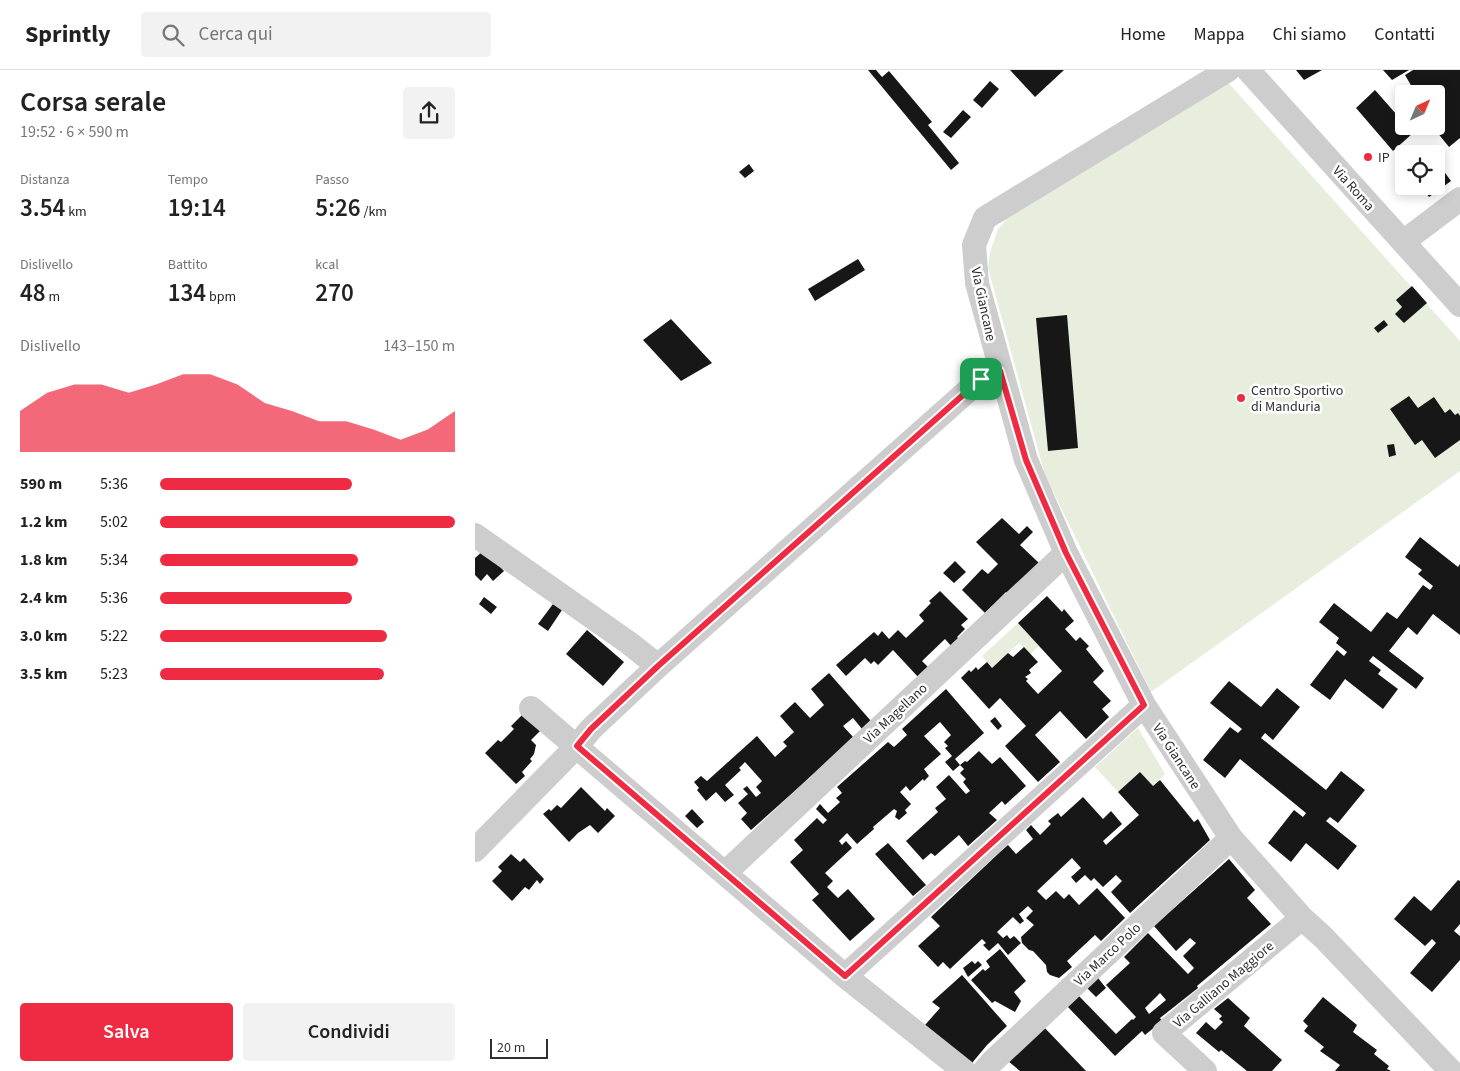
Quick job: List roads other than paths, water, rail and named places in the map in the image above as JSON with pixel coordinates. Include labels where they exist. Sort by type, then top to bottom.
[{"type":"street","name":"Via Giancane","points":[[1228,70],[985,218],[973,245],[977,283],[1026,460],[1066,553],[1144,705],[1231,838],[1302,918],[1451,1071]]},
{"type":"street","name":"Via Roma","points":[[1248,70],[1460,305]]},
{"type":"street","points":[[1403,242],[1460,199]]},
{"type":"street","points":[[475,850],[577,746],[591,729],[658,666],[981,379],[1000,371]]},
{"type":"street","points":[[475,534],[629,642],[658,666]]},
{"type":"street","name":"Via Magellano","points":[[725,873],[1066,553]]},
{"type":"street","points":[[845,976],[1144,705]]},
{"type":"street","points":[[531,708],[845,976],[964,1071]]},
{"type":"street","name":"Via Marco Polo","points":[[984,1071],[1231,838]]},
{"type":"street","name":"Via Galliano Maggiore","points":[[1205,1071],[1164,1033],[1302,918]]},
{"type":"place","name":"IP","points":[[1368,157]]},
{"type":"place","name":"Centro Sportivo di Manduria","points":[[1241,398]]}]
